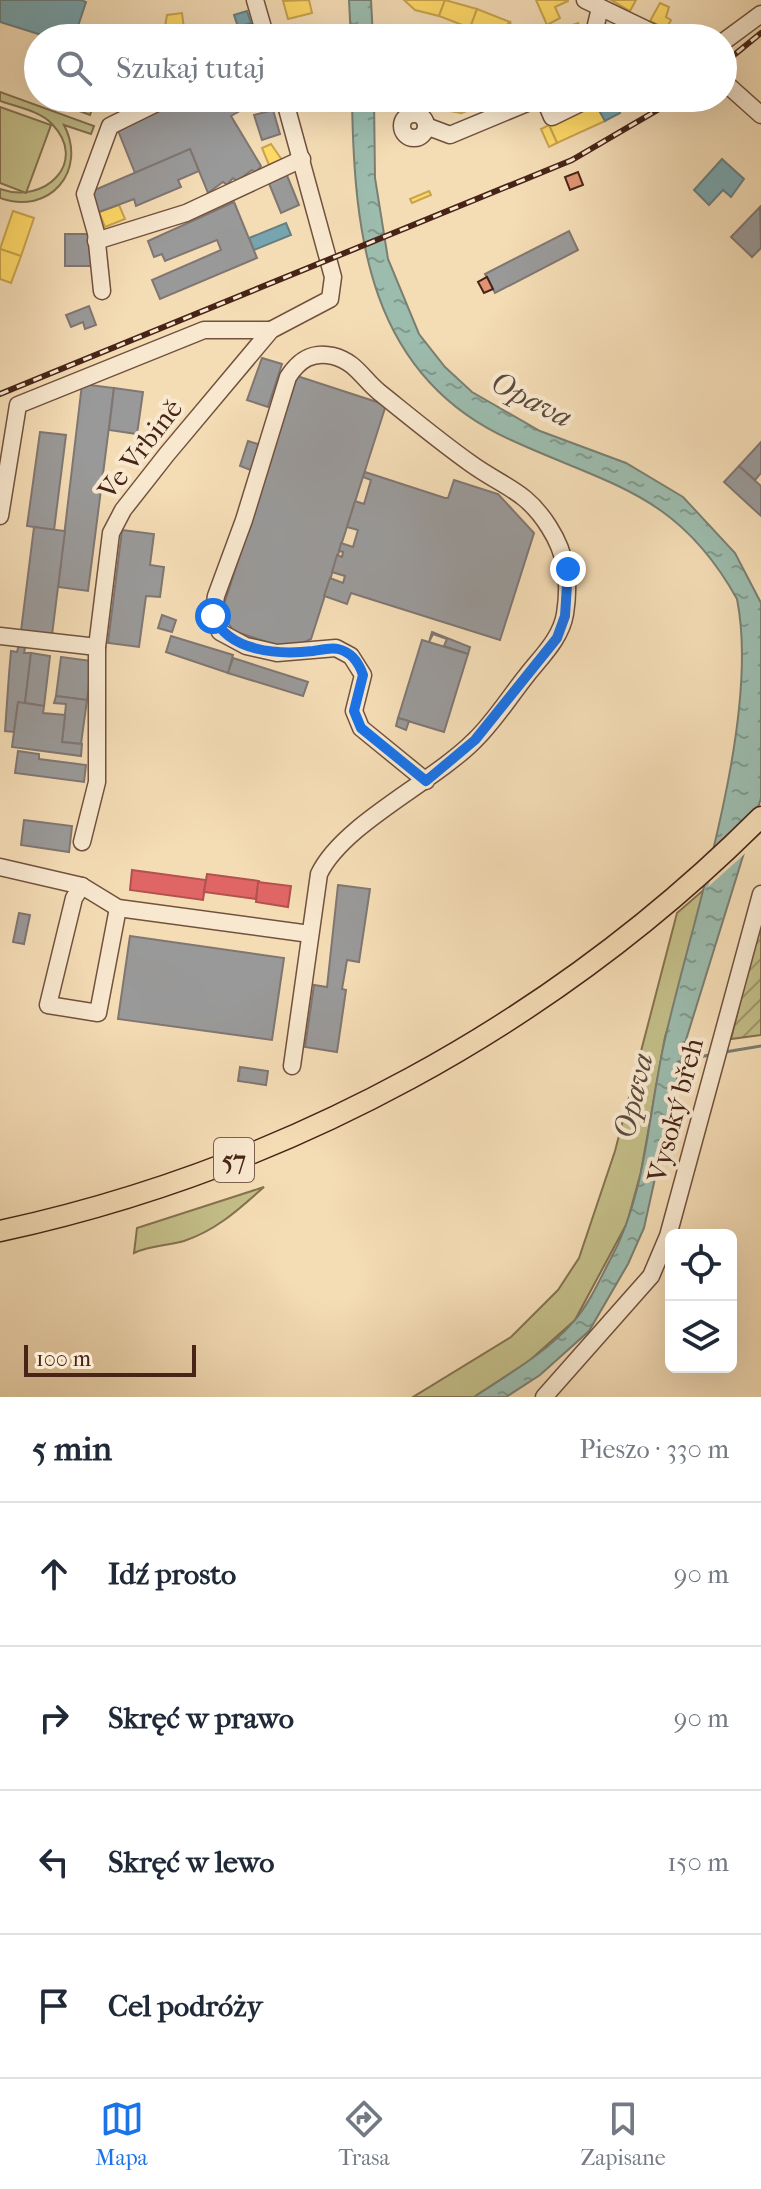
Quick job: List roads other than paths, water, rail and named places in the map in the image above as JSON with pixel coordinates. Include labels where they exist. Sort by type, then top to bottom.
[{"type":"main road","name":"57","points":[[0,1231],[122,1199],[244,1156],[370,1099],[454,1054],[541,999],[625,937],[761,817]]},
{"type":"street","points":[[255,0],[262,24]]},
{"type":"street","points":[[592,4],[594,24]]},
{"type":"street","points":[[592,4],[634,24]]},
{"type":"street","points":[[737,32],[761,14]]},
{"type":"street","points":[[737,94],[761,115]]},
{"type":"street","points":[[102,291],[96,241],[85,194],[107,132],[116,121],[135,112]]},
{"type":"street","points":[[96,241],[186,213],[302,159],[288,112]]},
{"type":"street","points":[[426,126],[450,135],[507,112]]},
{"type":"street","name":"Ve Vrbině","points":[[82,842],[97,782],[97,647],[111,533],[123,510],[167,454],[271,330],[330,299],[333,277],[302,159]]},
{"type":"street","points":[[0,411],[204,330],[271,330]]},
{"type":"street","points":[[292,1066],[319,874],[327,858],[339,845],[426,781],[475,740],[557,638],[565,616],[568,569],[550,528],[523,494],[471,464],[377,391],[352,362],[330,355],[311,355],[297,363],[288,377],[244,520],[216,596],[213,616],[220,632],[246,646],[277,653],[336,648],[351,656],[363,675],[354,711],[361,728],[426,781]]},
{"type":"street","points":[[0,516],[18,405]]},
{"type":"street","points":[[0,636],[97,647]]},
{"type":"street","points":[[0,867],[82,886],[118,908],[310,934]]},
{"type":"street","points":[[82,886],[74,898],[48,1005],[98,1013],[118,908]]},
{"type":"street","name":"Vysoký břeh","points":[[544,1397],[651,1276],[668,1236],[761,894]]},
{"type":"water","points":[[349,0],[371,0],[372,24],[350,24]]},
{"type":"water","points":[[353,112],[374,112],[375,178],[388,259],[419,334],[445,367],[472,392],[540,431],[626,463],[683,497],[735,553],[761,603],[761,798],[685,1043],[644,1228],[628,1264],[589,1331],[540,1375],[506,1397],[474,1397],[540,1353],[574,1321],[610,1260],[632,1207],[665,1039],[732,759],[740,701],[742,647],[737,599],[691,536],[666,514],[611,483],[511,440],[463,413],[426,379],[398,340],[379,296],[365,250]]},
{"type":"waterway","points":[[725,1052],[761,1046]]},
{"type":"waterway","points":[[678,1062],[709,1055]]},
{"type":"railway","points":[[737,53],[761,33]]},
{"type":"railway","points":[[0,394],[572,160],[654,112]]},
{"type":"water label","name":"Opava","points":[[531,400]]},
{"type":"water label","name":"Opava","points":[[634,1096]]}]
